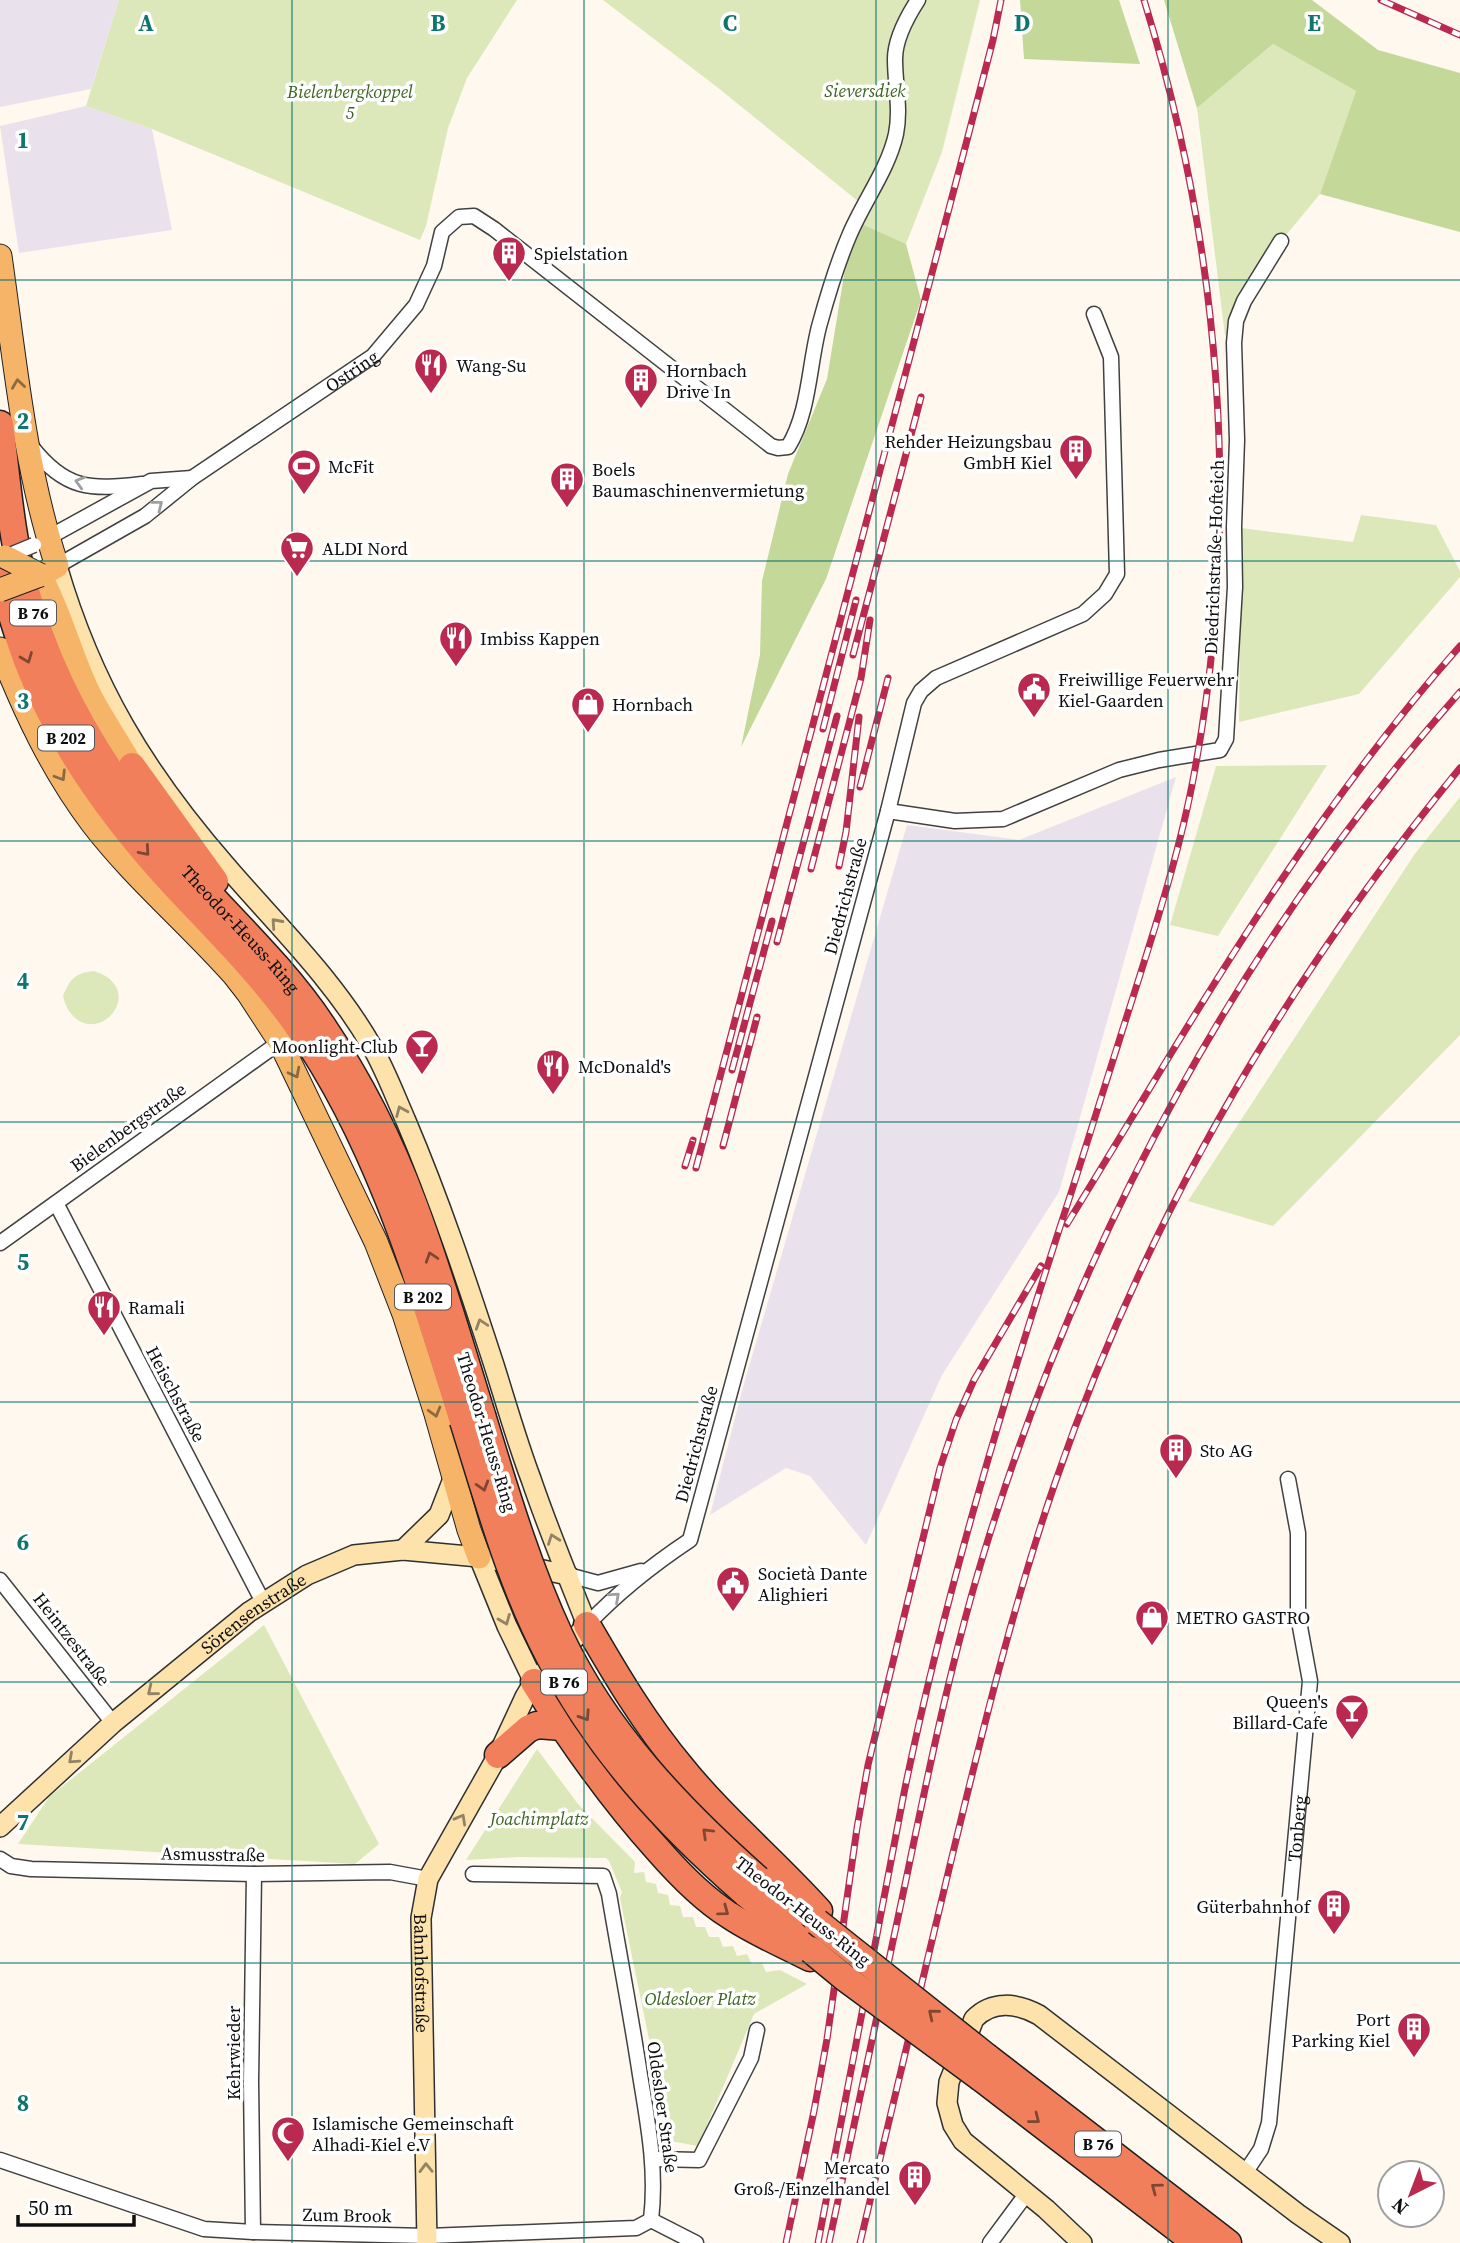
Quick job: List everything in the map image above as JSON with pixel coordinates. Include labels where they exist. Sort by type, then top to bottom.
[{"type":"highway","name":"Theodor-Heuss-Ring","points":[[9,434],[15,544],[26,591],[54,672],[73,710],[111,773],[150,826],[286,976],[320,1023],[379,1125],[414,1204],[473,1418],[494,1522],[520,1592],[548,1655],[584,1717],[621,1768],[663,1817],[703,1857],[752,1886],[818,1916],[841,1940],[984,2067],[1149,2207],[1211,2238]]},
{"type":"highway","name":"Theodor-Heuss-Ring","points":[[2,562],[7,599],[27,661],[48,707],[97,789],[143,849],[265,985],[298,1026],[361,1133],[392,1205],[473,1418]]},
{"type":"highway","name":"B 76","points":[[132,766],[218,885],[226,912]]},
{"type":"highway","points":[[248,993],[322,1063]]},
{"type":"highway","name":"B 76","points":[[587,1625],[629,1697],[682,1768],[818,1916]]},
{"type":"highway","name":"B 76","points":[[534,1682],[562,1727],[609,1792],[691,1885],[729,1915],[810,1954]]},
{"type":"highway","points":[[498,1755],[528,1729],[537,1725],[562,1727]]},
{"type":"highway","name":"Theodor-Heuss-Ring","points":[[752,1886],[810,1954],[984,2067],[1211,2238]]},
{"type":"highway","points":[[1149,2207],[1179,2243]]},
{"type":"highway","name":"B 76","points":[[1211,2238],[1235,2243]]},
{"type":"main road","name":"Theodor-Heuss-Ring","points":[[0,256],[9,434],[37,500],[41,542],[48,570],[70,610],[107,697],[159,783],[225,865],[306,957],[353,1017],[371,1045],[434,1187],[530,1476],[587,1625]]},
{"type":"main road","points":[[2,562],[48,570],[51,595],[73,656],[89,693],[132,766]]},
{"type":"main road","name":"Ostring","points":[[0,590],[48,570]]},
{"type":"main road","name":"Theodor-Heuss-Ring","points":[[0,649],[32,726],[60,775],[92,822],[121,857],[216,955],[248,993],[279,1042],[376,1242],[411,1336],[479,1557]]},
{"type":"main road","points":[[89,693],[130,737]]},
{"type":"main road","points":[[403,1550],[439,1515],[453,1479]]},
{"type":"main road","name":"Sörensenstraße","points":[[0,1827],[113,1723],[263,1602],[307,1575],[354,1555],[403,1550],[479,1557],[568,1575]]},
{"type":"main road","points":[[479,1557],[534,1682]]},
{"type":"main road","name":"Bahnhofstraße","points":[[427,2239],[421,1918],[428,1879],[498,1755],[534,1682],[587,1625]]},
{"type":"main road","points":[[1082,2243],[1027,2193],[963,2141],[953,2125],[947,2103],[949,2082],[974,2019],[981,2012],[999,2006],[1021,2007],[1039,2015],[1340,2243]]},
{"type":"street","name":"Ostring","points":[[48,570],[145,516],[192,478],[373,356],[416,305],[434,266],[442,232],[458,217],[474,216],[494,229],[771,446],[788,447],[794,437],[811,376],[819,324],[848,237],[888,157],[895,137],[899,116],[894,56],[901,31],[918,0]]},
{"type":"street","name":"Diedrichstraße-Hofteich","points":[[888,811],[955,821],[1003,819],[1119,770],[1220,750],[1226,739],[1235,587],[1237,440],[1234,343],[1237,321],[1244,301],[1281,241]]},
{"type":"street","name":"Diedrichstraße","points":[[587,1625],[645,1570],[690,1541],[888,811],[914,703],[921,691],[936,678],[1083,614],[1105,594],[1117,574],[1111,357],[1094,314]]},
{"type":"street","name":"Ostring","points":[[9,434],[62,477],[103,488],[147,484]]},
{"type":"street","name":"Ostring","points":[[2,562],[151,481],[192,478]]},
{"type":"street","name":"Bielenbergstraße","points":[[1,1238],[56,1203],[279,1042]]},
{"type":"street","name":"Heischstraße","points":[[56,1203],[263,1602]]},
{"type":"street","name":"Tonberg","points":[[1245,2173],[1261,2149],[1269,2123],[1310,1681],[1298,1616],[1298,1533],[1288,1479]]},
{"type":"street","name":"Diedrichstraße","points":[[568,1575],[598,1583],[645,1570]]},
{"type":"street","name":"Heintzestraße","points":[[0,1580],[113,1723]]},
{"type":"street","name":"Asmusstraße","points":[[0,1859],[11,1866],[31,1869],[254,1874],[390,1872],[428,1879]]},
{"type":"street","name":"Kehrwieder","points":[[253,2232],[251,2082],[254,1874]]},
{"type":"street","name":"Oldesloer Straße","points":[[473,1874],[603,1876],[654,2159],[651,2220]]},
{"type":"street","points":[[654,2159],[699,2160],[751,2058],[757,2030]]},
{"type":"street","name":"Zum Brook","points":[[0,2160],[204,2229],[427,2239],[636,2228],[651,2220]]},
{"type":"street","points":[[990,2243],[1027,2193]]},
{"type":"street","points":[[651,2220],[696,2243]]},
{"type":"shaded area","points":[[0,0],[119,0],[91,89],[0,107]]},
{"type":"shaded area","points":[[86,106],[152,129],[172,230],[19,253],[0,126]]},
{"type":"shaded area","points":[[1176,777],[1059,1192],[942,1375],[866,1545],[810,1476],[786,1468],[710,1515],[743,1387],[907,825],[1019,840]]},
{"type":"green space","name":"Bielenbergkoppel 5","points":[[119,0],[517,0],[467,78],[448,128],[426,226],[420,240],[152,129],[86,106]]},
{"type":"green space","name":"Sieversdiek","points":[[603,0],[980,0],[942,152],[906,244],[853,220],[859,202],[717,87]]},
{"type":"green space","points":[[1020,0],[1119,0],[1140,64],[1024,59]]},
{"type":"green space","points":[[1164,0],[1312,0],[1378,50],[1460,73],[1460,232],[1320,194],[1356,91],[1273,44],[1197,108]]},
{"type":"green space","points":[[1273,44],[1356,91],[1320,194],[1277,246],[1225,336],[1197,108]]},
{"type":"green space","points":[[853,220],[906,244],[921,300],[826,579],[741,747],[760,655],[762,581],[788,474],[827,379]]},
{"type":"green space","points":[[1361,515],[1436,525],[1460,571],[1460,577],[1359,694],[1239,722],[1241,528],[1353,542]]},
{"type":"green space","points":[[1327,765],[1218,936],[1170,925],[1216,766]]},
{"type":"green space","points":[[1460,797],[1460,1035],[1273,1226],[1188,1201],[1414,855]]},
{"type":"green space","points":[[94,971],[110,980],[118,990],[118,1002],[113,1013],[104,1021],[93,1024],[80,1022],[69,1011],[63,996],[74,978]]},
{"type":"green space","points":[[264,1625],[379,1844],[355,1864],[18,1844],[49,1797]]},
{"type":"green space","name":"Oldesloer Platz","points":[[537,1749],[578,1804],[635,1862],[634,1873],[644,1872],[646,1882],[656,1884],[658,1893],[668,1895],[670,1905],[680,1906],[683,1917],[693,1917],[696,1927],[705,1927],[709,1937],[719,1937],[723,1947],[733,1946],[737,1956],[747,1954],[752,1964],[762,1963],[766,1972],[780,1970],[807,1984],[754,2014],[698,2146],[670,2141],[620,1898],[622,1892],[609,1861],[606,1858],[519,1857],[466,1860]]},
{"type":"railway","points":[[696,1168],[966,144],[1001,0]]},
{"type":"railway","points":[[818,2243],[904,1793],[939,1640],[1002,1412],[1173,864],[1189,801],[1209,673],[1218,576],[1220,479],[1216,382],[1206,285],[1191,189],[1170,94],[1144,0]]},
{"type":"railway","points":[[1381,0],[1460,35]]},
{"type":"railway","points":[[853,655],[921,397]]},
{"type":"railway","points":[[823,729],[856,600]]},
{"type":"railway","points":[[811,869],[861,678],[870,620]]},
{"type":"railway","points":[[1067,1224],[1204,1000],[1299,854],[1403,713],[1460,646]]},
{"type":"railway","points":[[860,787],[888,678]]},
{"type":"railway","points":[[829,2243],[933,1750],[963,1625],[1026,1427],[1071,1313],[1122,1201],[1178,1092],[1240,987],[1308,885],[1381,786],[1460,692]]},
{"type":"railway","points":[[777,942],[837,716]]},
{"type":"railway","points":[[839,866],[846,832],[859,717]]},
{"type":"railway","points":[[860,2243],[998,1673],[1039,1530],[1091,1386],[1132,1291],[1177,1198],[1226,1107],[1279,1019],[1336,933],[1396,849],[1460,768]]},
{"type":"railway","points":[[732,1070],[772,921]]},
{"type":"railway","points":[[723,1146],[757,1017]]},
{"type":"railway","points":[[685,1166],[693,1140]]},
{"type":"railway","points":[[786,2243],[827,2039],[868,1765],[940,1468],[956,1420],[974,1380],[1041,1266]]},
{"type":"place","name":"Spielstation","points":[[509,283]]},
{"type":"place","name":"Wang-Su","points":[[431,395]]},
{"type":"place","name":"Hornbach Drive In","points":[[641,410]]},
{"type":"place","name":"Rehder Heizungsbau GmbH Kiel","points":[[1076,481]]},
{"type":"place","name":"McFit","points":[[304,496]]},
{"type":"place","name":"Boels Baumaschinenvermietung","points":[[567,509]]},
{"type":"place","name":"ALDI Nord","points":[[297,578]]},
{"type":"place","name":"Imbiss Kappen","points":[[456,668]]},
{"type":"place","name":"Freiwillige Feuerwehr Kiel-Gaarden","points":[[1034,719]]},
{"type":"place","name":"Hornbach","points":[[588,734]]},
{"type":"place","name":"Moonlight-Club","points":[[422,1076]]},
{"type":"place","name":"McDonald's","points":[[553,1096]]},
{"type":"place","name":"Ramali","points":[[104,1337]]},
{"type":"place","name":"Sto AG","points":[[1176,1480]]},
{"type":"place","name":"Società Dante Alighieri","points":[[733,1613]]},
{"type":"place","name":"METRO GASTRO","points":[[1152,1647]]},
{"type":"place","name":"Queen's Billard-Cafe","points":[[1352,1741]]},
{"type":"place","name":"Güterbahnhof","points":[[1334,1936]]},
{"type":"place","name":"Port Parking Kiel","points":[[1414,2059]]},
{"type":"place","name":"Islamische Gemeinschaft Alhadi-Kiel e.V","points":[[288,2163]]},
{"type":"place","name":"Mercato Groß-/Einzelhandel","points":[[915,2207]]},
{"type":"park label","name":"Joachimplatz","points":[[539,1818]]}]
